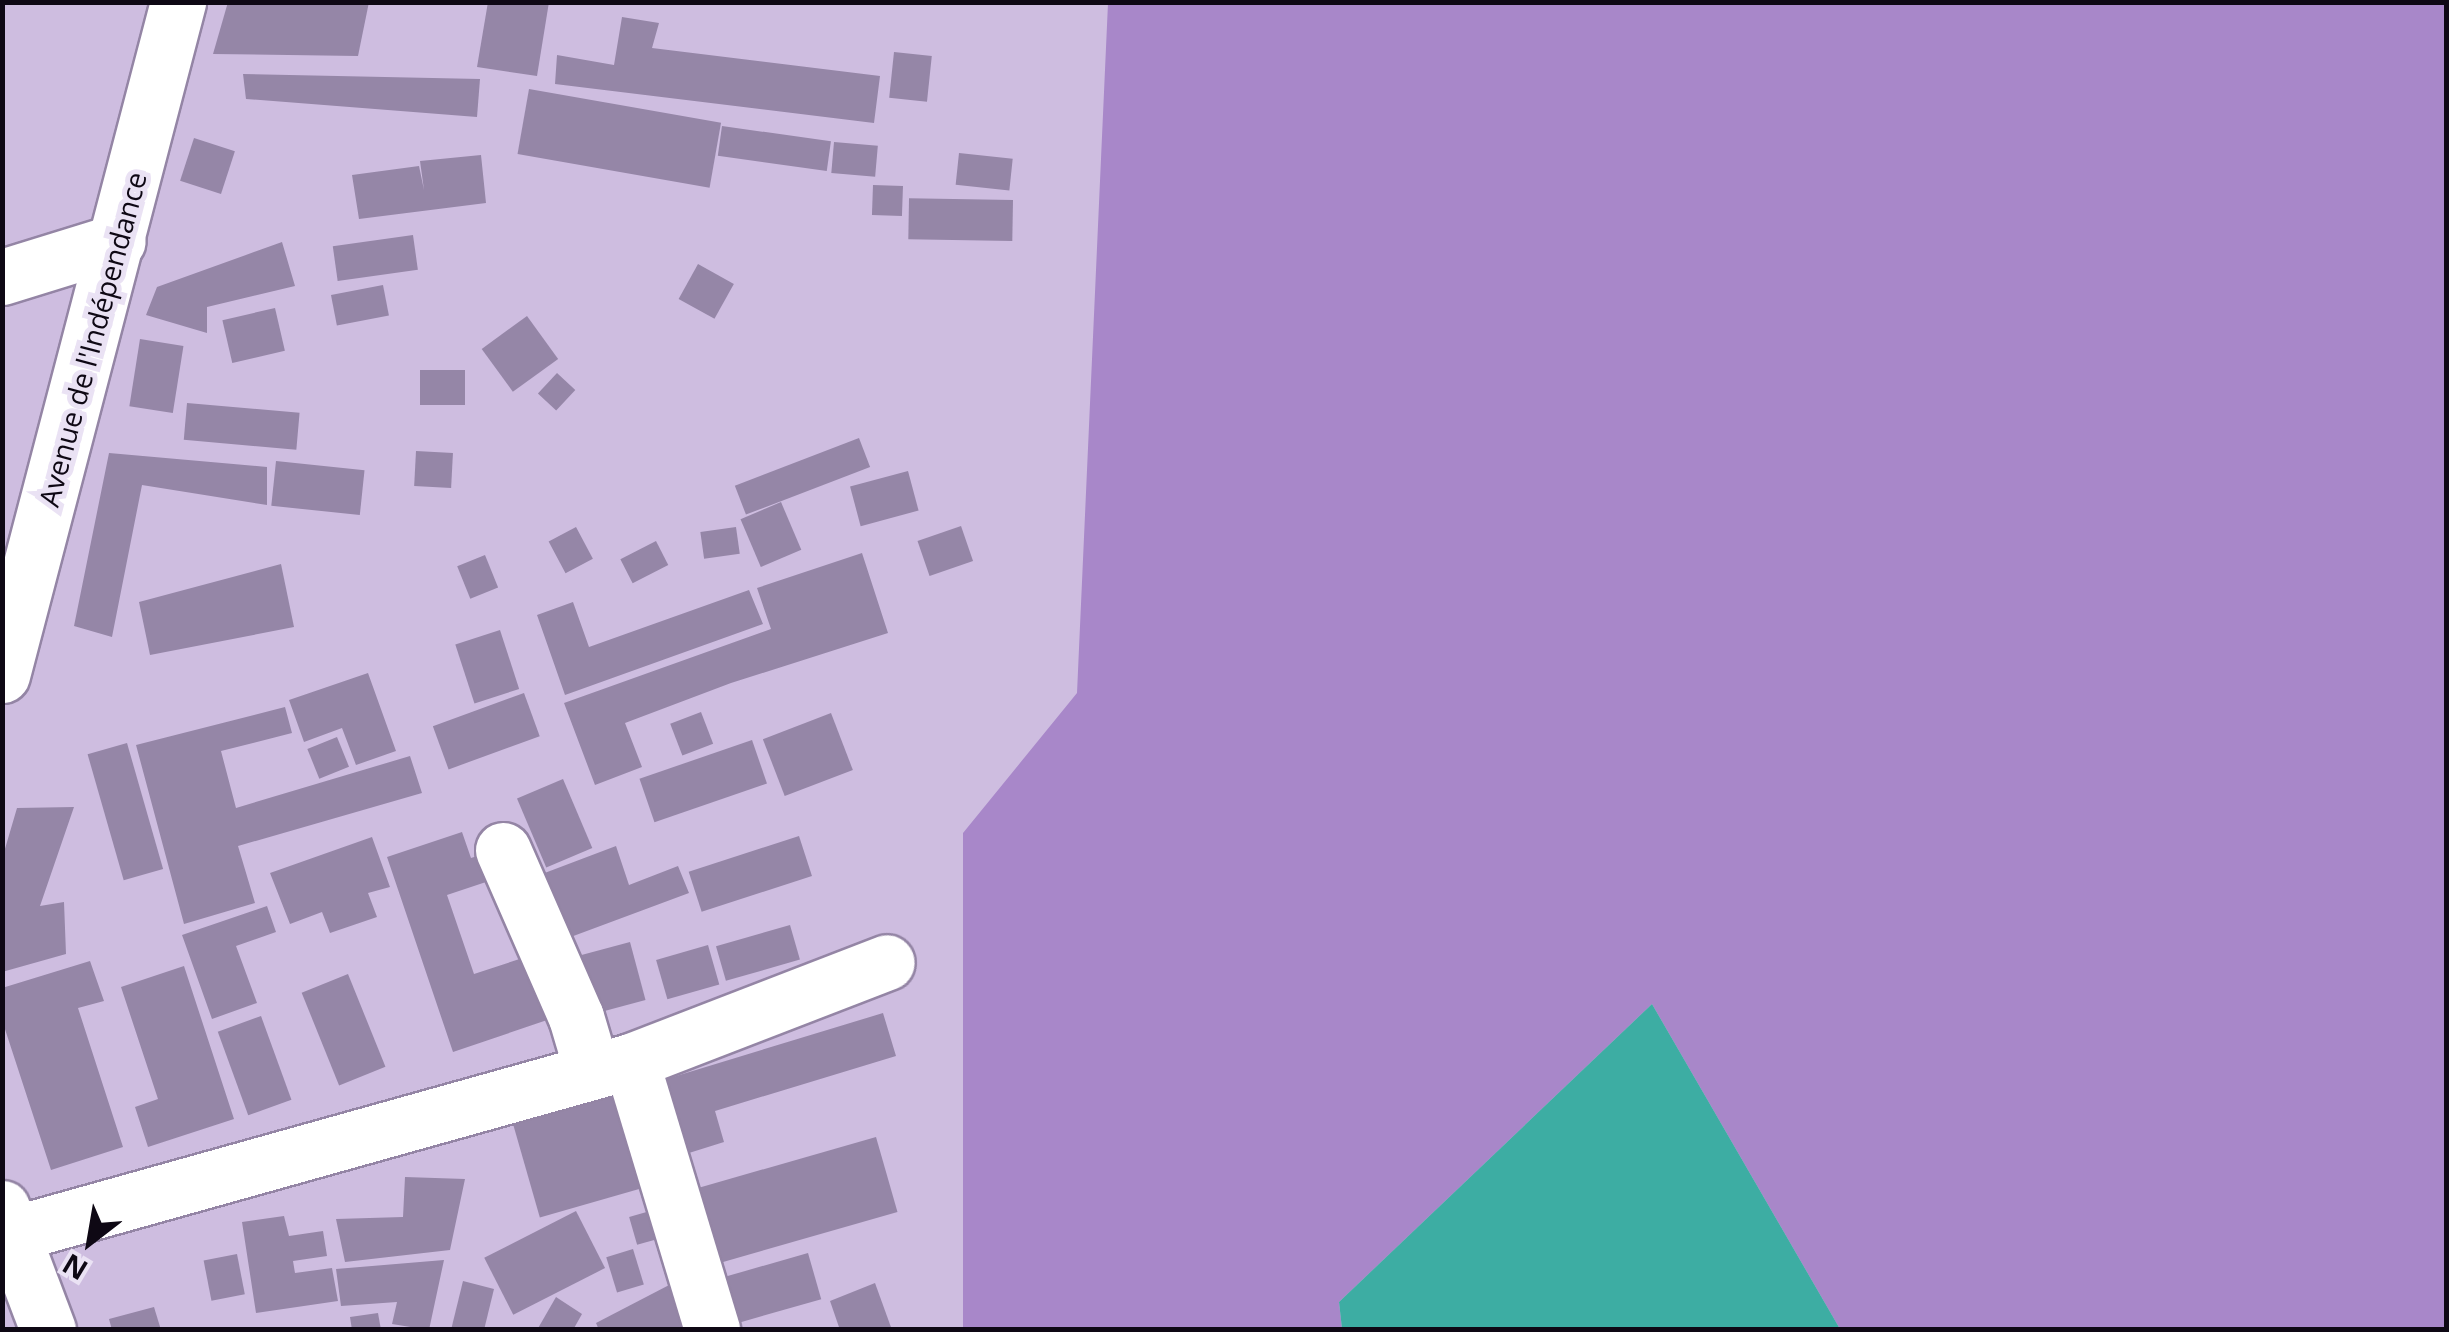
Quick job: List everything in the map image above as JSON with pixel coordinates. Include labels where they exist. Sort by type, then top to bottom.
[{"type":"street","name":"Avenue de l'Indépendance","points":[[2,675],[178,2]]},
{"type":"street","points":[[2,277],[118,242]]},
{"type":"street","points":[[503,850],[576,1016],[612,1066],[712,1330]]},
{"type":"street","points":[[48,1330],[8,1221],[612,1066],[887,962]]},
{"type":"shaded area","points":[[1108,3],[2446,3],[2446,1329],[1840,1329],[1652,1004],[1339,1302],[1342,1329],[963,1330],[963,833],[1077,693]]},
{"type":"shaded area","points":[[1652,1004],[1840,1329],[1342,1329],[1339,1302]]},
{"type":"building","points":[[228,2],[369,2],[358,56],[213,54]]},
{"type":"building","points":[[488,2],[549,2],[537,76],[477,67]]},
{"type":"building","points":[[622,17],[659,23],[652,48],[880,76],[874,123],[555,84],[557,55],[614,65]]},
{"type":"building","points":[[894,52],[932,56],[927,102],[889,98]]},
{"type":"building","points":[[243,74],[480,79],[477,117],[246,99]]},
{"type":"building","points":[[529,89],[721,123],[710,188],[518,154]]},
{"type":"building","points":[[722,126],[831,141],[827,171],[718,156]]},
{"type":"building","points":[[194,138],[235,151],[221,194],[180,181]]},
{"type":"building","points":[[834,142],[878,146],[875,177],[831,173]]},
{"type":"building","points":[[959,153],[1013,159],[1009,190],[956,185]]},
{"type":"building","points":[[481,155],[486,203],[359,219],[352,175],[419,166],[424,190],[420,161]]},
{"type":"building","points":[[873,185],[903,186],[902,216],[872,215]]},
{"type":"building","points":[[909,198],[1013,200],[1012,241],[908,239]]},
{"type":"building","points":[[413,235],[418,270],[338,281],[333,246]]},
{"type":"building","points":[[282,242],[295,286],[207,307],[207,333],[146,315],[157,287]]},
{"type":"building","points":[[698,264],[734,284],[714,319],[679,299]]},
{"type":"building","points":[[383,285],[389,315],[337,326],[331,295]]},
{"type":"building","points":[[275,308],[285,351],[232,363],[222,320]]},
{"type":"building","points":[[527,316],[558,359],[513,392],[482,349]]},
{"type":"building","points":[[140,339],[183,346],[173,413],[129,406]]},
{"type":"building","points":[[420,370],[465,370],[465,405],[420,405]]},
{"type":"building","points":[[557,373],[575,390],[556,411],[538,393]]},
{"type":"building","points":[[187,403],[300,413],[296,450],[184,440]]},
{"type":"building","points":[[859,438],[870,467],[746,515],[735,486]]},
{"type":"building","points":[[416,451],[453,453],[451,488],[414,486]]},
{"type":"building","points":[[109,453],[267,467],[267,505],[142,485],[112,637],[74,626]]},
{"type":"building","points":[[276,461],[365,470],[360,515],[271,506]]},
{"type":"building","points":[[908,471],[919,511],[861,526],[850,487]]},
{"type":"building","points":[[781,502],[801,550],[761,567],[740,519]]},
{"type":"building","points":[[961,526],[973,561],[930,576],[918,541]]},
{"type":"building","points":[[576,527],[593,559],[566,573],[549,542]]},
{"type":"building","points":[[736,527],[740,554],[704,559],[700,532]]},
{"type":"building","points":[[656,541],[668,565],[633,583],[620,559]]},
{"type":"building","points":[[862,553],[888,633],[731,683],[625,723],[642,767],[595,785],[564,703],[771,629],[757,588]]},
{"type":"building","points":[[485,555],[498,587],[470,599],[457,566]]},
{"type":"building","points":[[281,564],[294,627],[150,655],[139,602]]},
{"type":"building","points":[[749,590],[763,624],[565,695],[537,615],[573,602],[589,647]]},
{"type":"building","points":[[500,630],[519,689],[474,703],[455,645]]},
{"type":"building","points":[[368,673],[396,751],[356,765],[342,728],[304,742],[289,700]]},
{"type":"building","points":[[524,693],[540,736],[449,769],[433,726]]},
{"type":"building","points":[[285,707],[292,733],[221,751],[236,808],[410,756],[422,793],[238,846],[255,903],[184,924],[136,745]]},
{"type":"building","points":[[701,712],[713,744],[682,756],[670,724]]},
{"type":"building","points":[[831,713],[853,770],[785,796],[763,739]]},
{"type":"building","points":[[337,737],[349,767],[319,779],[307,749]]},
{"type":"building","points":[[752,740],[767,783],[654,822],[639,779]]},
{"type":"building","points":[[127,743],[163,869],[124,880],[88,754]]},
{"type":"building","points":[[563,779],[592,848],[546,868],[517,799]]},
{"type":"building","points":[[74,807],[40,906],[64,902],[66,954],[2,972],[2,859],[17,808]]},
{"type":"building","points":[[462,832],[471,858],[490,852],[498,878],[447,895],[474,974],[535,954],[556,1017],[453,1052],[387,857]]},
{"type":"building","points":[[799,836],[812,876],[702,912],[689,872]]},
{"type":"building","points":[[372,837],[390,887],[368,893],[377,917],[330,933],[322,912],[290,924],[270,873]]},
{"type":"building","points":[[616,846],[629,885],[678,866],[689,893],[568,938],[542,874]]},
{"type":"building","points":[[267,906],[276,932],[236,946],[257,1003],[212,1019],[182,935]]},
{"type":"building","points":[[790,925],[800,960],[726,981],[716,946]]},
{"type":"building","points":[[630,942],[646,1000],[591,1014],[576,956]]},
{"type":"building","points":[[708,945],[719,984],[667,999],[656,960]]},
{"type":"building","points":[[90,961],[104,1001],[78,1008],[123,1147],[51,1170],[2,1020],[2,988]]},
{"type":"building","points":[[184,966],[234,1119],[148,1147],[135,1107],[158,1099],[121,987]]},
{"type":"building","points":[[348,974],[385,1067],[339,1085],[302,993]]},
{"type":"building","points":[[883,1013],[896,1056],[715,1111],[724,1142],[673,1158],[650,1084]]},
{"type":"building","points":[[261,1016],[291,1100],[248,1115],[218,1032]]},
{"type":"building","points":[[615,1095],[642,1188],[540,1217],[513,1124]]},
{"type":"building","points":[[876,1137],[897,1212],[710,1266],[689,1191]]},
{"type":"building","points":[[405,1177],[465,1179],[450,1250],[345,1262],[336,1219],[403,1217]]},
{"type":"building","points":[[657,1209],[665,1237],[637,1245],[629,1217]]},
{"type":"building","points":[[576,1211],[605,1268],[513,1315],[484,1258]]},
{"type":"building","points":[[284,1216],[289,1236],[323,1231],[327,1256],[293,1261],[295,1273],[332,1268],[338,1301],[256,1313],[242,1222]]},
{"type":"building","points":[[633,1249],[644,1284],[617,1293],[606,1257]]},
{"type":"building","points":[[808,1253],[821,1299],[734,1324],[721,1278]]},
{"type":"building","points":[[237,1254],[245,1294],[211,1301],[204,1260]]},
{"type":"building","points":[[444,1260],[429,1330],[392,1324],[397,1302],[341,1306],[336,1269]]},
{"type":"building","points":[[463,1281],[494,1289],[484,1330],[451,1330]]},
{"type":"building","points":[[673,1283],[697,1330],[599,1330],[596,1323]]},
{"type":"building","points":[[875,1283],[892,1330],[840,1330],[830,1301]]},
{"type":"building","points":[[556,1297],[582,1314],[573,1330],[537,1330]]},
{"type":"building","points":[[154,1307],[161,1330],[112,1330],[109,1319]]},
{"type":"building","points":[[378,1313],[381,1330],[352,1330],[350,1317]]}]
